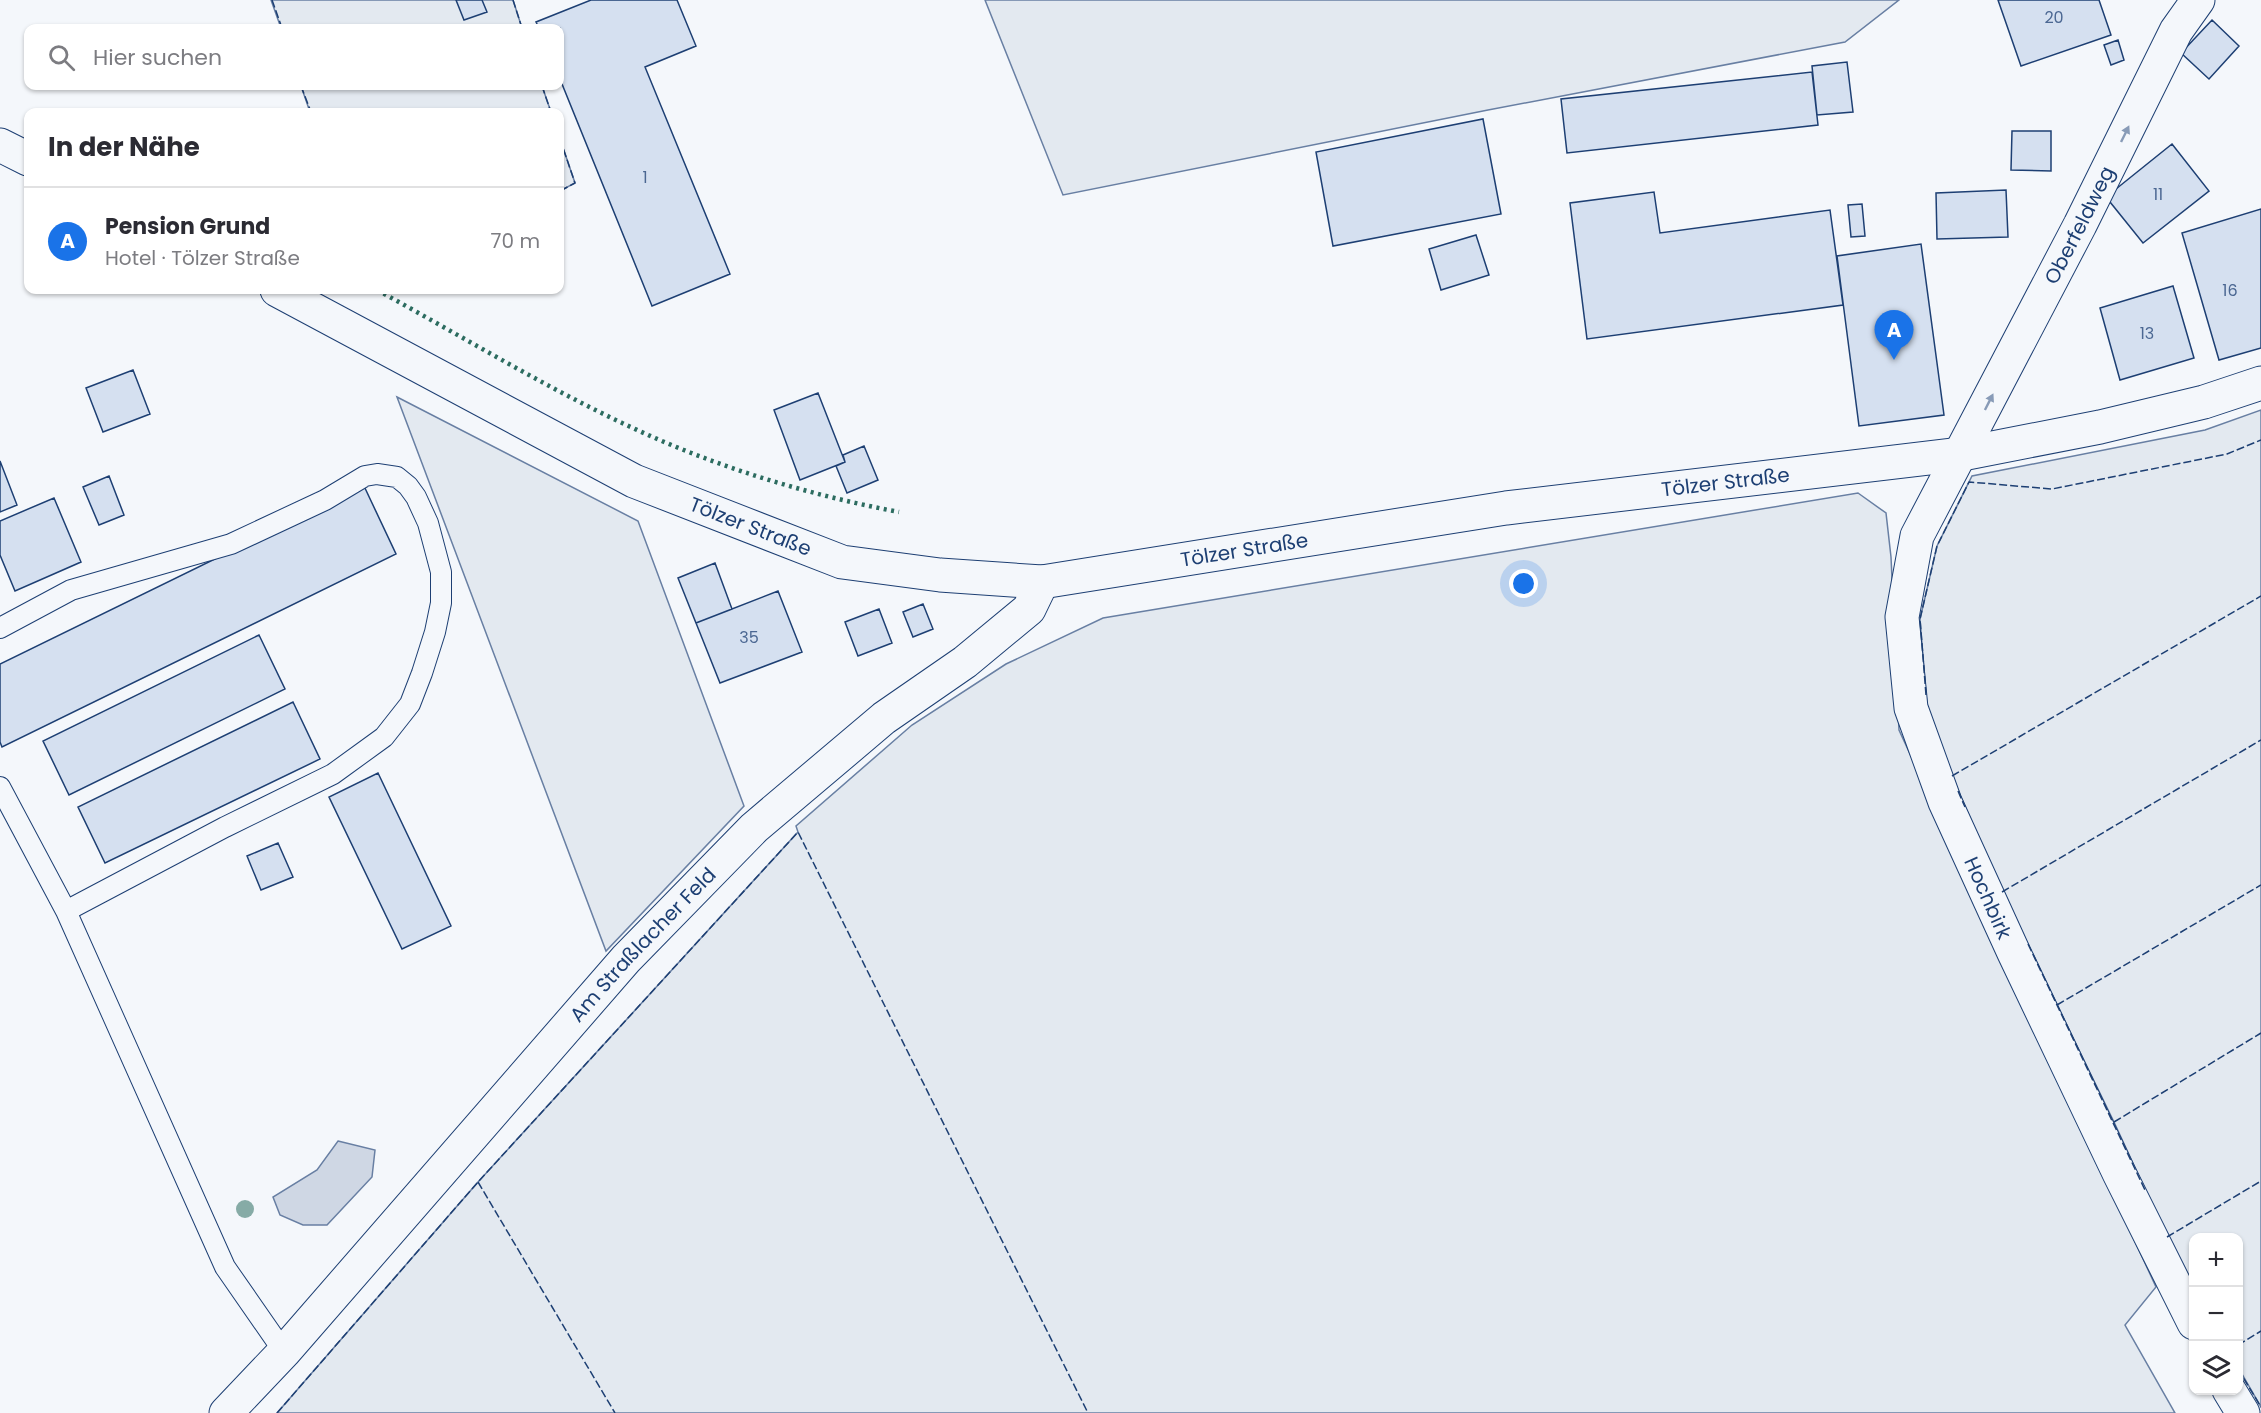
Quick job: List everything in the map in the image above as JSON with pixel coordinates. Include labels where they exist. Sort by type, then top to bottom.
[{"type":"street","name":"Oberfeldweg","points":[[1962,453],[2080,225],[2176,31],[2198,0]]},
{"type":"street","points":[[0,145],[24,157]]},
{"type":"street","name":"Tölzer Straße","points":[[284,294],[634,481],[842,562],[940,575],[1042,582],[1506,508],[1962,453],[2100,428],[2204,402],[2261,383]]},
{"type":"street","name":"Hochbirk","points":[[1962,453],[1917,536],[1902,617],[1911,708],[1945,802],[2004,931],[2189,1315]]},
{"type":"street","name":"Am Straßlacher Feld","points":[[226,1413],[284,1352],[626,959],[754,828],[884,718],[965,662],[1029,609],[1042,582]]},
{"type":"street","points":[[2232,1395],[2243,1413]]},
{"type":"lane","points":[[0,628],[71,590],[231,544],[325,500],[365,476],[377,474],[397,477],[416,497],[428,523],[439,563],[441,603],[435,632],[410,704],[384,737],[333,774],[225,827],[66,911]]},
{"type":"lane","points":[[0,787],[66,911],[225,1267],[284,1352]]},
{"type":"shaded area","points":[[271,0],[513,0],[521,24],[280,24]]},
{"type":"shaded area","points":[[985,0],[1899,0],[1845,42],[1488,110],[1063,195]]},
{"type":"shaded area","points":[[302,90],[543,90],[550,108],[309,108]]},
{"type":"shaded area","points":[[564,151],[575,183],[564,189]]},
{"type":"shaded area","points":[[397,397],[638,521],[744,806],[606,951]]},
{"type":"shaded area","points":[[2261,410],[2261,1407],[2243,1376],[2243,1233],[2189,1233],[2189,1279],[2002,892],[1952,776],[1927,706],[1920,619],[1937,546],[1972,476],[2205,430]]},
{"type":"shaded area","points":[[1858,493],[1886,513],[1891,557],[1899,730],[2156,1287],[2125,1325],[2175,1413],[277,1413],[478,1182],[798,832],[796,826],[912,725],[1006,664],[1103,618]]},
{"type":"shaded area","points":[[338,1141],[375,1150],[372,1177],[327,1225],[303,1225],[280,1215],[273,1197],[317,1170]]},
{"type":"building","points":[[456,0],[482,0],[487,12],[464,20]]},
{"type":"building","points":[[591,0],[677,0],[696,46],[645,67],[730,274],[652,306],[564,89],[564,24],[537,24],[536,22]]},
{"type":"building","points":[[1998,0],[2099,0],[2111,35],[2021,66]]},
{"type":"building","points":[[2212,20],[2239,46],[2209,79],[2181,53]]},
{"type":"building","points":[[2118,40],[2124,60],[2111,65],[2104,45]]},
{"type":"building","points":[[1847,62],[1853,112],[1817,115],[1812,66]]},
{"type":"building","points":[[1812,72],[1818,125],[1567,153],[1561,99]]},
{"type":"building","points":[[1483,119],[1501,214],[1333,246],[1316,152]]},
{"type":"building","points":[[2012,131],[2051,131],[2051,171],[2011,170]]},
{"type":"building","points":[[2172,144],[2209,191],[2143,243],[2106,197]]},
{"type":"building","points":[[2006,190],[2008,237],[1937,239],[1936,193]]},
{"type":"building","points":[[1654,192],[1660,233],[1830,210],[1843,305],[1587,339],[1570,203]]},
{"type":"building","points":[[1862,204],[1865,236],[1851,237],[1848,205]]},
{"type":"building","points":[[2261,209],[2261,348],[2219,360],[2182,233]]},
{"type":"building","points":[[1476,235],[1489,275],[1441,290],[1429,249]]},
{"type":"building","points":[[1921,244],[1944,415],[1859,426],[1837,256]]},
{"type":"building","points":[[2173,286],[2194,358],[2120,380],[2100,308]]},
{"type":"building","points":[[133,370],[150,414],[103,432],[86,388]]},
{"type":"building","points":[[818,393],[845,462],[800,480],[774,410]]},
{"type":"building","points":[[864,446],[878,480],[847,493],[836,466],[845,462],[843,455]]},
{"type":"building","points":[[0,461],[17,505],[0,512]]},
{"type":"building","points":[[109,476],[124,515],[99,525],[83,487]]},
{"type":"building","points":[[364,486],[396,554],[2,747],[0,742],[0,664]]},
{"type":"building","points":[[54,498],[81,562],[15,591],[0,555],[0,521]]},
{"type":"building","points":[[715,563],[732,609],[696,623],[678,578]]},
{"type":"building","points":[[778,591],[802,652],[720,683],[696,623]]},
{"type":"building","points":[[923,604],[933,629],[913,637],[903,612]]},
{"type":"building","points":[[879,609],[892,643],[858,656],[845,622]]},
{"type":"building","points":[[259,635],[285,689],[69,795],[43,741]]},
{"type":"building","points":[[293,702],[320,759],[105,863],[78,807]]},
{"type":"building","points":[[378,773],[451,926],[402,949],[329,797]]},
{"type":"building","points":[[278,843],[293,877],[261,890],[247,856]]},
{"type":"hedge","points":[[384,294],[549,386],[655,438],[714,462],[775,482],[899,512]]},
{"type":"fence","points":[[272,0],[281,24]]},
{"type":"fence","points":[[513,0],[521,24]]},
{"type":"fence","points":[[303,90],[309,108]]},
{"type":"fence","points":[[543,90],[550,108]]},
{"type":"fence","points":[[564,151],[575,183],[564,189]]},
{"type":"fence","points":[[1926,695],[1920,619],[1937,546],[1969,482],[2052,489],[2227,454],[2261,440]]},
{"type":"fence","points":[[1952,776],[2261,596]]},
{"type":"fence","points":[[2002,892],[2261,740]]},
{"type":"fence","points":[[1958,791],[1965,807]]},
{"type":"fence","points":[[277,1413],[478,1182],[798,832],[1088,1413]]},
{"type":"fence","points":[[2057,1005],[2261,885]]},
{"type":"fence","points":[[2028,944],[2145,1190]]},
{"type":"fence","points":[[2114,1122],[2261,1033]]},
{"type":"fence","points":[[2167,1237],[2261,1181]]},
{"type":"fence","points":[[478,1182],[615,1413]]},
{"type":"fence","points":[[2243,1342],[2261,1331]]},
{"type":"fence","points":[[2243,1377],[2261,1407]]},
{"type":"place","name":"Pension Grund","points":[[1894,360]]}]
